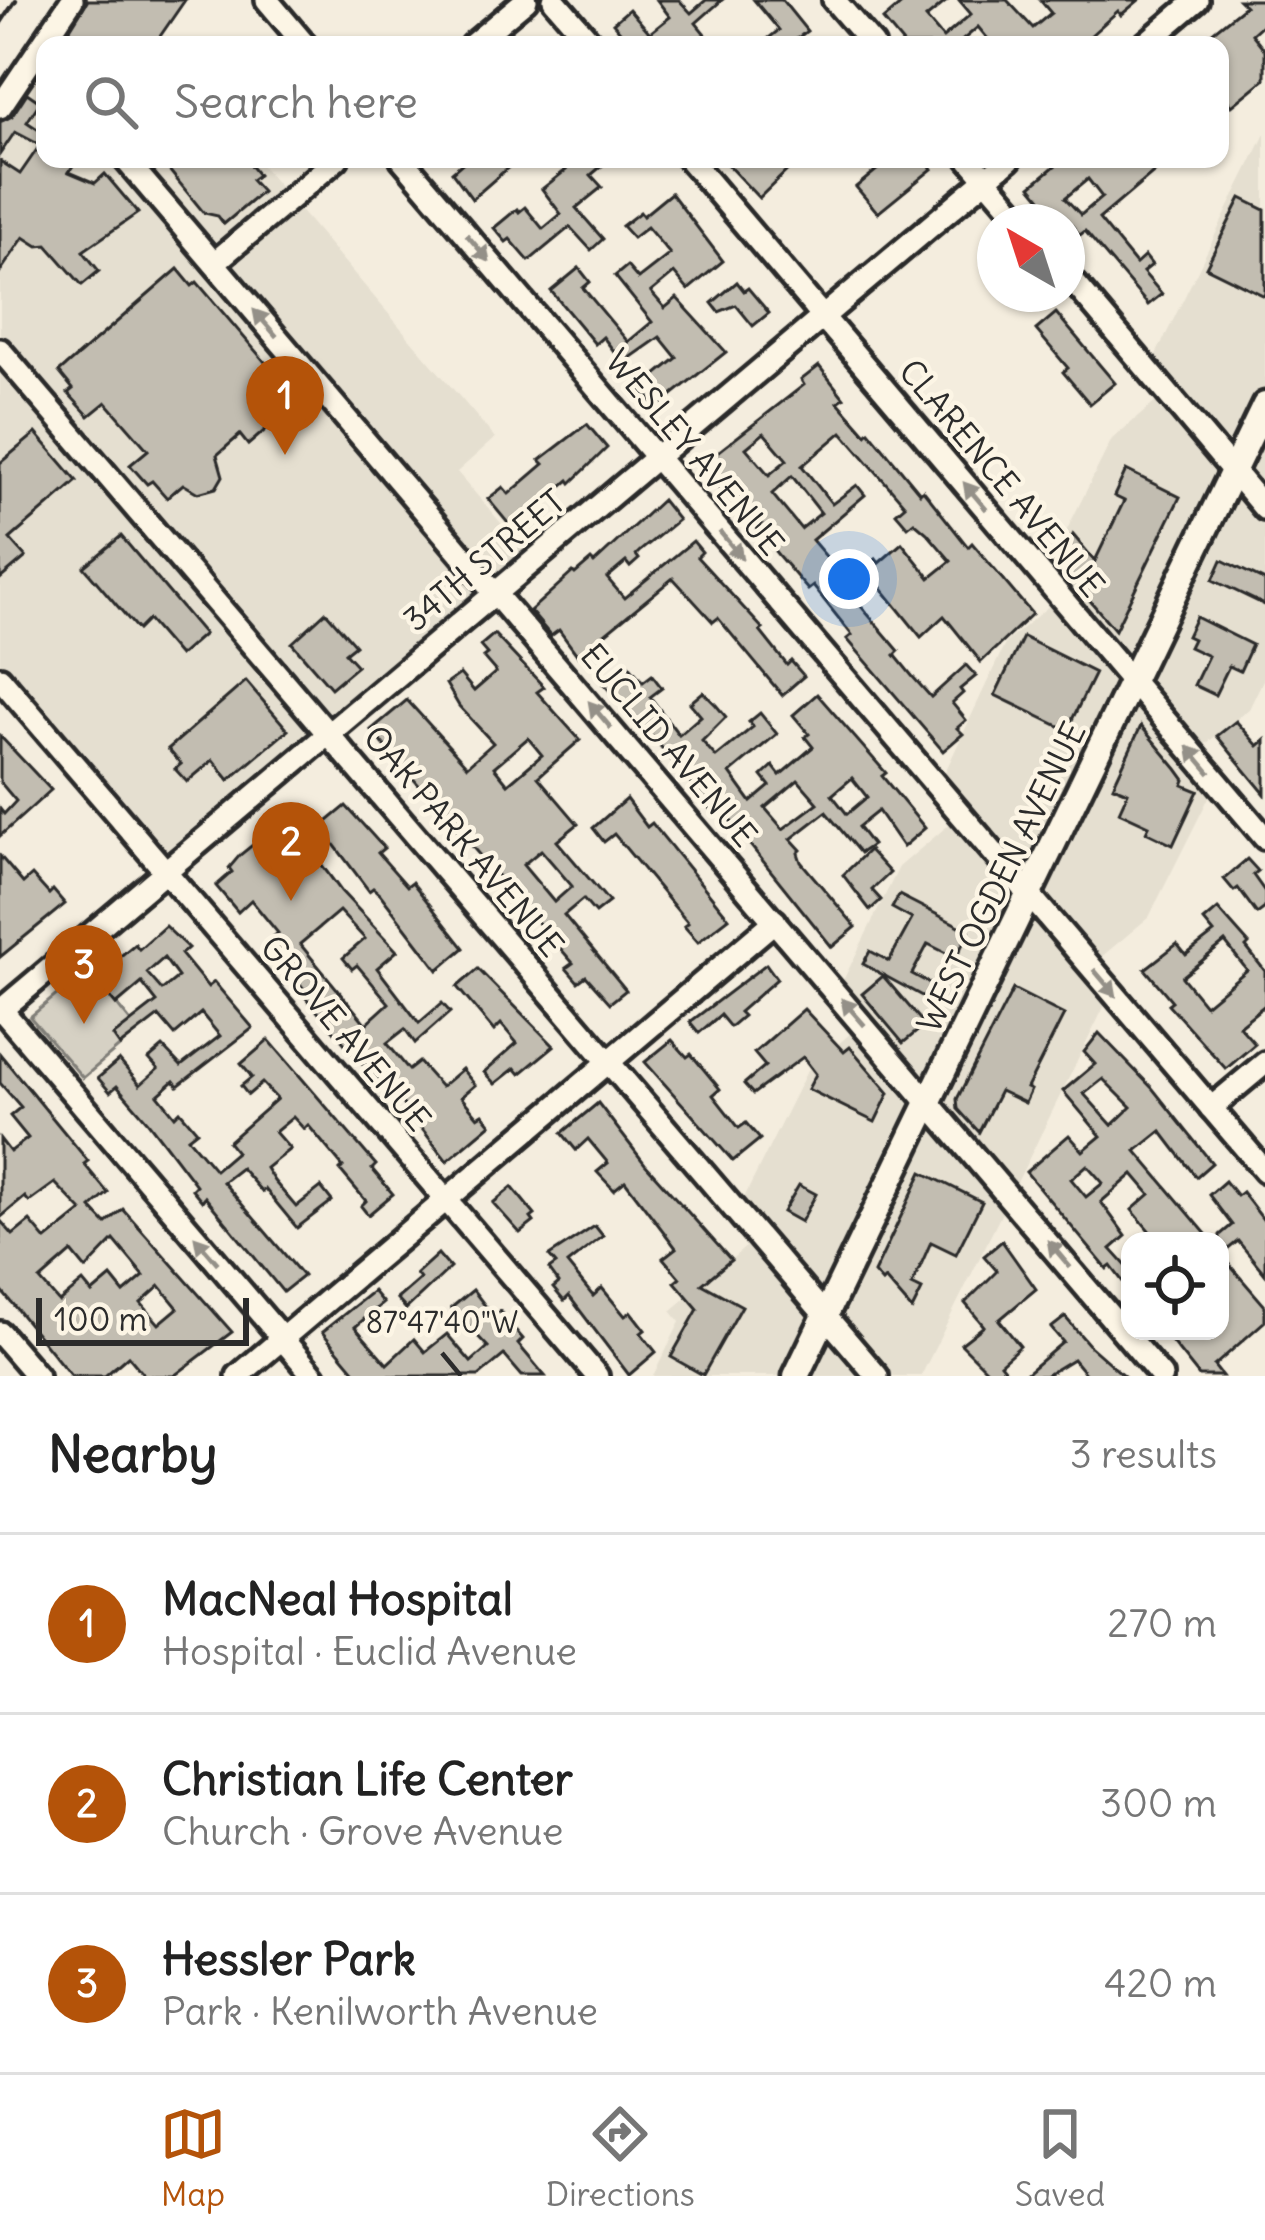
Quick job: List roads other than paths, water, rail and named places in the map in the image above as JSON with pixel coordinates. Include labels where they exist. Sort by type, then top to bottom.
[{"type":"main road","name":"WEST OGDEN AVENUE","points":[[796,1376],[1265,406]]},
{"type":"street","points":[[53,36],[72,0]]},
{"type":"street","points":[[267,0],[297,36]]},
{"type":"street","points":[[483,36],[526,0]]},
{"type":"street","points":[[554,0],[584,36]]},
{"type":"street","points":[[1155,36],[1197,0]]},
{"type":"street","points":[[845,4],[867,36]]},
{"type":"street","points":[[0,106],[36,65]]},
{"type":"street","name":"EUCLID AVENUE","points":[[133,168],[1161,1376]]},
{"type":"street","points":[[214,263],[326,168]]},
{"type":"street","name":"WESLEY AVENUE","points":[[410,168],[1265,1172]]},
{"type":"street","name":"CLARENCE AVENUE","points":[[697,168],[1265,838]]},
{"type":"street","points":[[977,168],[1008,204]]},
{"type":"street","name":"34TH STREET","points":[[0,1010],[999,168]]},
{"type":"street","points":[[1085,295],[1265,508]]},
{"type":"street","name":"OAK PARK AVENUE","points":[[0,350],[877,1376]]},
{"type":"street","name":"GROVE AVENUE","points":[[0,678],[597,1376]]},
{"type":"street","points":[[238,1376],[776,921]]},
{"type":"street","points":[[0,1010],[314,1376]]},
{"type":"street","points":[[1211,1108],[1265,1064]]},
{"type":"street","points":[[0,1333],[37,1376]]},
{"type":"railway","points":[[0,24],[16,0]]},
{"type":"place","name":"MacNeal Hospital","points":[[285,455]]},
{"type":"place","name":"Christian Life Center","points":[[291,901]]},
{"type":"place","name":"Hessler Park","points":[[84,1024]]}]
